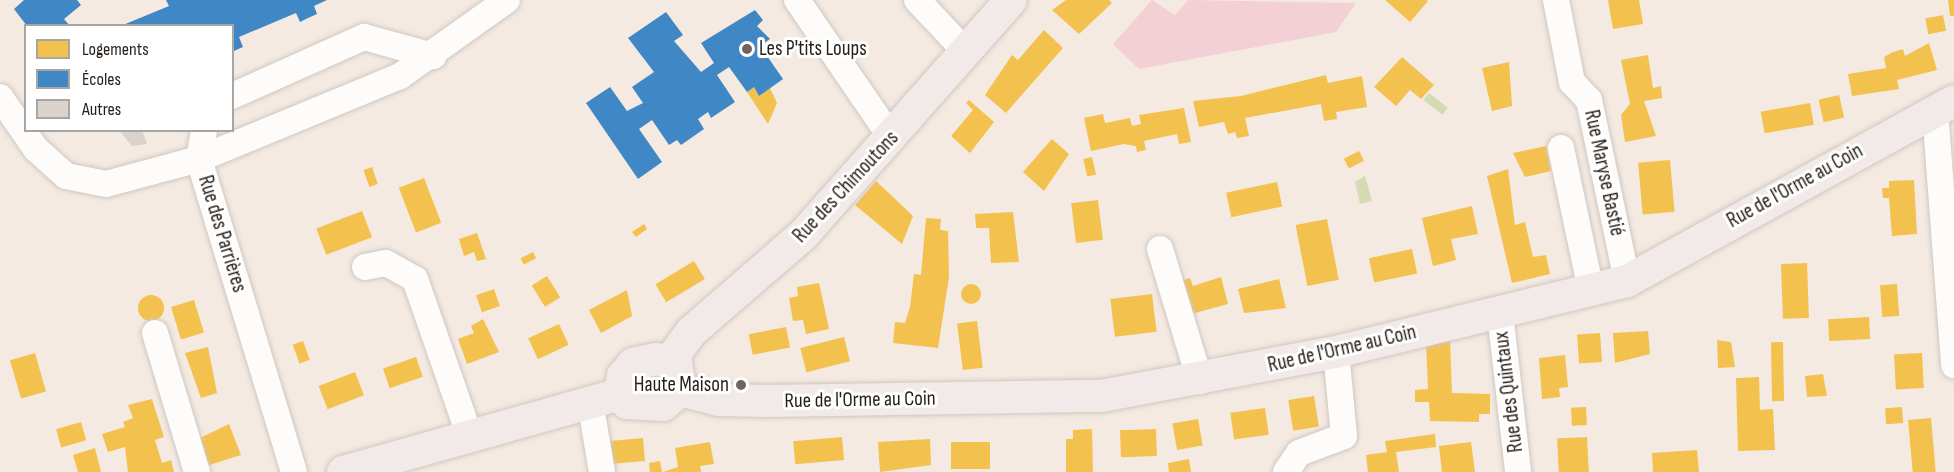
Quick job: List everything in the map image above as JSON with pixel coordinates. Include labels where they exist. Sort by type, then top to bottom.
[{"type":"main road","name":"Rue des Chimoutons","points":[[670,361],[691,332],[804,234],[892,139],[1011,0]]},
{"type":"main road","name":"Rue de l'Orme au Coin","points":[[681,390],[718,400],[1014,399],[1101,396],[1200,381],[1336,352],[1627,281],[1944,106]]},
{"type":"main road","points":[[670,361],[680,370],[681,390],[671,401],[654,406],[636,406],[620,394],[622,376],[633,364],[670,361]]},
{"type":"main road","points":[[343,472],[469,434],[620,394]]},
{"type":"street","name":"Rue des Parrières","points":[[294,472],[199,159],[277,130],[434,56],[507,0]]},
{"type":"street","points":[[797,0],[892,139]]},
{"type":"street","points":[[917,0],[966,52]]},
{"type":"street","name":"Rue Maryse Bastié","points":[[1556,0],[1572,82],[1589,100],[1627,281]]},
{"type":"street","points":[[234,95],[364,37],[434,56]]},
{"type":"street","points":[[0,97],[24,132]]},
{"type":"street","points":[[1944,106],[1954,365]]},
{"type":"street","points":[[24,132],[36,149],[66,176],[106,184],[199,159],[204,132]]},
{"type":"street","points":[[1561,148],[1591,290]]},
{"type":"street","points":[[1160,249],[1200,381]]},
{"type":"street","points":[[365,267],[386,263],[415,279],[469,434]]},
{"type":"street","name":"Rue des Quintaux","points":[[1500,313],[1518,472]]},
{"type":"street","points":[[155,333],[197,472]]},
{"type":"street","points":[[1286,472],[1299,453],[1344,436],[1336,352]]},
{"type":"street","points":[[590,401],[602,472]]},
{"type":"shaded area","points":[[1152,0],[1175,15],[1188,0],[1356,3],[1336,32],[1139,69],[1113,44]]},
{"type":"shaded area","points":[[1429,93],[1448,108],[1442,115],[1423,100]]},
{"type":"shaded area","points":[[1365,176],[1372,201],[1360,204],[1355,182]]},
{"type":"building: Logements","points":[[1066,0],[1109,0],[1112,3],[1079,34],[1052,10]]},
{"type":"building: Logements","points":[[1385,0],[1426,0],[1428,1],[1410,22]]},
{"type":"building: Logements","points":[[1608,0],[1639,0],[1643,24],[1613,29]]},
{"type":"building: Logements","points":[[1948,0],[1954,0],[1954,16],[1950,16]]},
{"type":"building: Logements","points":[[1943,15],[1946,31],[1928,34],[1925,18]]},
{"type":"building: Logements","points":[[1044,30],[1063,48],[1006,113],[985,95],[1012,55],[1018,60]]},
{"type":"building: Logements","points":[[1929,43],[1937,70],[1897,80],[1899,89],[1852,96],[1848,74],[1886,68],[1884,57],[1903,49],[1905,56]]},
{"type":"building: Logements","points":[[1648,55],[1653,88],[1661,86],[1662,98],[1644,101],[1656,136],[1625,142],[1621,115],[1630,104],[1621,60]]},
{"type":"building: Logements","points":[[1402,57],[1434,85],[1421,99],[1410,90],[1396,106],[1374,87]]},
{"type":"building: Logements","points":[[1509,62],[1512,106],[1492,111],[1482,68]]},
{"type":"building: Logements","points":[[1326,75],[1328,83],[1362,76],[1367,107],[1336,112],[1337,119],[1324,121],[1321,104],[1245,118],[1249,136],[1237,138],[1235,132],[1228,134],[1224,122],[1199,127],[1193,101],[1241,96]]},
{"type":"building: Logements","points":[[754,87],[759,96],[770,88],[777,103],[768,124],[747,92]]},
{"type":"building: Logements","points":[[1839,95],[1844,117],[1824,122],[1819,100]]},
{"type":"building: Logements","points":[[969,100],[994,122],[970,153],[951,136],[973,110],[966,103]]},
{"type":"building: Logements","points":[[1810,103],[1814,125],[1765,133],[1761,112]]},
{"type":"building: Logements","points":[[1184,108],[1191,142],[1179,144],[1177,134],[1144,141],[1146,150],[1137,152],[1136,146],[1124,144],[1091,151],[1084,118],[1103,114],[1105,123],[1130,118],[1132,126],[1141,124],[1139,115]]},
{"type":"building: Logements","points":[[1052,139],[1069,154],[1044,191],[1023,172]]},
{"type":"building: Logements","points":[[1546,146],[1551,171],[1525,177],[1513,153]]},
{"type":"building: Logements","points":[[1359,151],[1364,161],[1349,169],[1344,159]]},
{"type":"building: Logements","points":[[1092,157],[1096,175],[1087,177],[1083,159]]},
{"type":"building: Logements","points":[[1670,160],[1675,212],[1643,215],[1638,163]]},
{"type":"building: Logements","points":[[372,167],[378,184],[369,187],[363,170]]},
{"type":"building: Logements","points":[[1508,169],[1515,225],[1525,222],[1533,257],[1546,255],[1550,274],[1512,283],[1487,176]]},
{"type":"building: Logements","points":[[424,178],[441,223],[416,232],[399,188]]},
{"type":"building: Logements","points":[[1914,180],[1917,234],[1892,236],[1889,198],[1883,198],[1882,188],[1889,188],[1889,181]]},
{"type":"building: Logements","points":[[876,181],[913,216],[902,244],[855,205]]},
{"type":"building: Logements","points":[[1277,182],[1282,206],[1231,217],[1226,193]]},
{"type":"building: Logements","points":[[1098,200],[1103,240],[1076,243],[1071,203]]},
{"type":"building: Logements","points":[[1472,206],[1478,234],[1451,239],[1456,260],[1433,266],[1422,218]]},
{"type":"building: Logements","points":[[362,211],[372,237],[326,255],[316,229]]},
{"type":"building: Logements","points":[[1013,212],[1019,262],[991,263],[989,228],[976,228],[975,214]]},
{"type":"building: Logements","points":[[926,218],[941,219],[940,230],[948,231],[949,277],[938,348],[893,343],[895,322],[905,323],[910,307],[914,274],[921,275]]},
{"type":"building: Logements","points":[[1327,219],[1339,280],[1307,286],[1296,225]]},
{"type":"building: Logements","points":[[644,224],[647,229],[636,237],[632,232]]},
{"type":"building: Logements","points":[[477,233],[486,259],[477,261],[474,252],[464,256],[459,239]]},
{"type":"building: Logements","points":[[1412,249],[1417,273],[1374,283],[1369,258]]},
{"type":"building: Logements","points":[[533,252],[536,258],[524,265],[521,258]]},
{"type":"building: Logements","points":[[694,261],[705,279],[666,302],[655,284]]},
{"type":"building: Logements","points":[[1807,263],[1809,318],[1783,319],[1781,264]]},
{"type":"building: Logements","points":[[547,276],[560,297],[545,307],[532,286]]},
{"type":"building: Logements","points":[[1221,277],[1228,304],[1184,316],[1174,283],[1190,278],[1193,286]]},
{"type":"building: Logements","points":[[1279,279],[1286,308],[1244,313],[1238,289]]},
{"type":"building: Logements","points":[[819,283],[829,329],[806,334],[803,320],[793,321],[789,298],[798,296],[797,287]]},
{"type":"building: Logements","points":[[971,284],[978,287],[981,294],[978,301],[971,304],[964,301],[961,294],[964,287]]},
{"type":"building: Logements","points":[[1897,284],[1899,316],[1882,317],[1880,285]]},
{"type":"building: Logements","points":[[494,289],[500,306],[482,312],[476,295]]},
{"type":"building: Logements","points":[[627,290],[632,316],[601,333],[589,310]]},
{"type":"building: Logements","points":[[1152,294],[1157,332],[1115,337],[1110,299]]},
{"type":"building: Logements","points":[[151,295],[160,299],[164,308],[160,317],[151,321],[142,317],[138,308],[142,299]]},
{"type":"building: Logements","points":[[194,300],[204,333],[181,340],[171,307]]},
{"type":"building: Logements","points":[[1869,317],[1870,339],[1829,341],[1828,319]]},
{"type":"building: Logements","points":[[483,319],[499,352],[467,364],[458,339],[474,333],[471,326]]},
{"type":"building: Logements","points":[[977,321],[983,368],[963,370],[957,323]]},
{"type":"building: Logements","points":[[559,324],[569,345],[538,359],[528,338]]},
{"type":"building: Logements","points":[[786,327],[790,348],[753,355],[749,334]]},
{"type":"building: Logements","points":[[1648,331],[1650,354],[1615,363],[1613,333]]},
{"type":"building: Logements","points":[[1600,333],[1602,362],[1579,364],[1577,335]]},
{"type":"building: Logements","points":[[844,337],[850,361],[806,372],[800,348]]},
{"type":"building: Logements","points":[[1450,340],[1452,393],[1490,394],[1490,414],[1479,414],[1479,422],[1430,421],[1429,402],[1415,402],[1415,390],[1428,389],[1426,343]]},
{"type":"building: Logements","points":[[1717,340],[1731,342],[1735,367],[1718,368]]},
{"type":"building: Logements","points":[[303,341],[310,360],[300,364],[293,345]]},
{"type":"building: Logements","points":[[1771,342],[1783,342],[1784,401],[1772,401]]},
{"type":"building: Logements","points":[[208,347],[217,393],[201,398],[185,353]]},
{"type":"building: Logements","points":[[35,353],[46,391],[21,399],[10,360]]},
{"type":"building: Logements","points":[[1922,353],[1924,388],[1896,389],[1894,354]]},
{"type":"building: Logements","points":[[1565,355],[1568,387],[1559,388],[1560,397],[1542,399],[1539,358]]},
{"type":"building: Logements","points":[[416,357],[423,377],[390,388],[383,368]]},
{"type":"building: Logements","points":[[355,372],[364,395],[328,409],[319,386]]},
{"type":"building: Logements","points":[[1823,374],[1827,396],[1807,397],[1805,376]]},
{"type":"building: Logements","points":[[1759,377],[1760,410],[1773,409],[1775,450],[1738,451],[1736,378]]},
{"type":"building: Logements","points":[[1314,396],[1319,427],[1293,431],[1288,400]]},
{"type":"building: Logements","points":[[152,399],[164,437],[155,440],[162,463],[171,460],[174,472],[128,472],[125,447],[108,452],[102,434],[125,427],[123,422],[133,418],[128,405]]},
{"type":"building: Logements","points":[[1586,407],[1587,425],[1572,426],[1571,408]]},
{"type":"building: Logements","points":[[1902,407],[1903,423],[1886,424],[1885,408]]},
{"type":"building: Logements","points":[[1265,408],[1269,435],[1234,440],[1230,413]]},
{"type":"building: Logements","points":[[1931,418],[1936,472],[1913,472],[1908,420]]},
{"type":"building: Logements","points":[[1198,419],[1203,446],[1177,450],[1172,424]]},
{"type":"building: Logements","points":[[81,422],[86,440],[61,447],[56,429]]},
{"type":"building: Logements","points":[[229,424],[241,455],[206,466],[198,439]]},
{"type":"building: Logements","points":[[1092,429],[1093,472],[1066,472],[1066,439],[1073,439],[1073,430]]},
{"type":"building: Logements","points":[[1156,429],[1157,456],[1121,457],[1120,430]]},
{"type":"building: Logements","points":[[1435,434],[1436,447],[1396,452],[1399,472],[1368,472],[1366,455],[1387,452],[1385,441]]},
{"type":"building: Logements","points":[[842,437],[844,460],[795,464],[793,441]]},
{"type":"building: Logements","points":[[1587,437],[1589,472],[1559,472],[1557,439]]},
{"type":"building: Logements","points":[[643,438],[645,461],[609,464],[607,441]]},
{"type":"building: Logements","points":[[930,439],[931,465],[880,472],[878,442]]},
{"type":"building: Logements","points":[[710,442],[714,464],[700,466],[701,472],[663,472],[678,467],[675,448]]},
{"type":"building: Logements","points":[[951,442],[990,442],[990,469],[951,469]]},
{"type":"building: Logements","points":[[1471,442],[1475,472],[1442,472],[1439,446]]},
{"type":"building: Logements","points":[[95,448],[101,472],[78,472],[73,455]]},
{"type":"building: Logements","points":[[1697,450],[1699,472],[1653,472],[1652,453]]},
{"type":"building: Logements","points":[[1189,459],[1191,472],[1169,472],[1168,463]]},
{"type":"building: Logements","points":[[660,461],[662,472],[650,472],[649,463]]},
{"type":"building: Écoles","points":[[24,0],[77,0],[81,5],[64,19],[68,24],[25,24],[14,9]]},
{"type":"building: Écoles","points":[[166,0],[327,0],[314,6],[317,14],[300,22],[296,13],[239,37],[243,47],[234,51],[234,24],[125,24],[169,6]]},
{"type":"building: Écoles","points":[[755,10],[763,20],[757,26],[770,39],[760,46],[783,79],[759,96],[754,87],[747,92],[729,67],[717,75],[735,102],[711,118],[708,112],[698,119],[704,129],[681,145],[677,140],[669,145],[652,120],[639,129],[662,162],[638,179],[586,103],[610,87],[627,111],[643,103],[632,87],[654,72],[628,38],[666,12],[683,35],[674,41],[701,72],[714,63],[701,43]]},
{"type":"building: Autres","points":[[121,132],[143,132],[147,144],[132,146]]},
{"type":"place","name":"Les P'tits Loups","points":[[747,49]]},
{"type":"place","name":"Haute Maison","points":[[741,385]]}]
